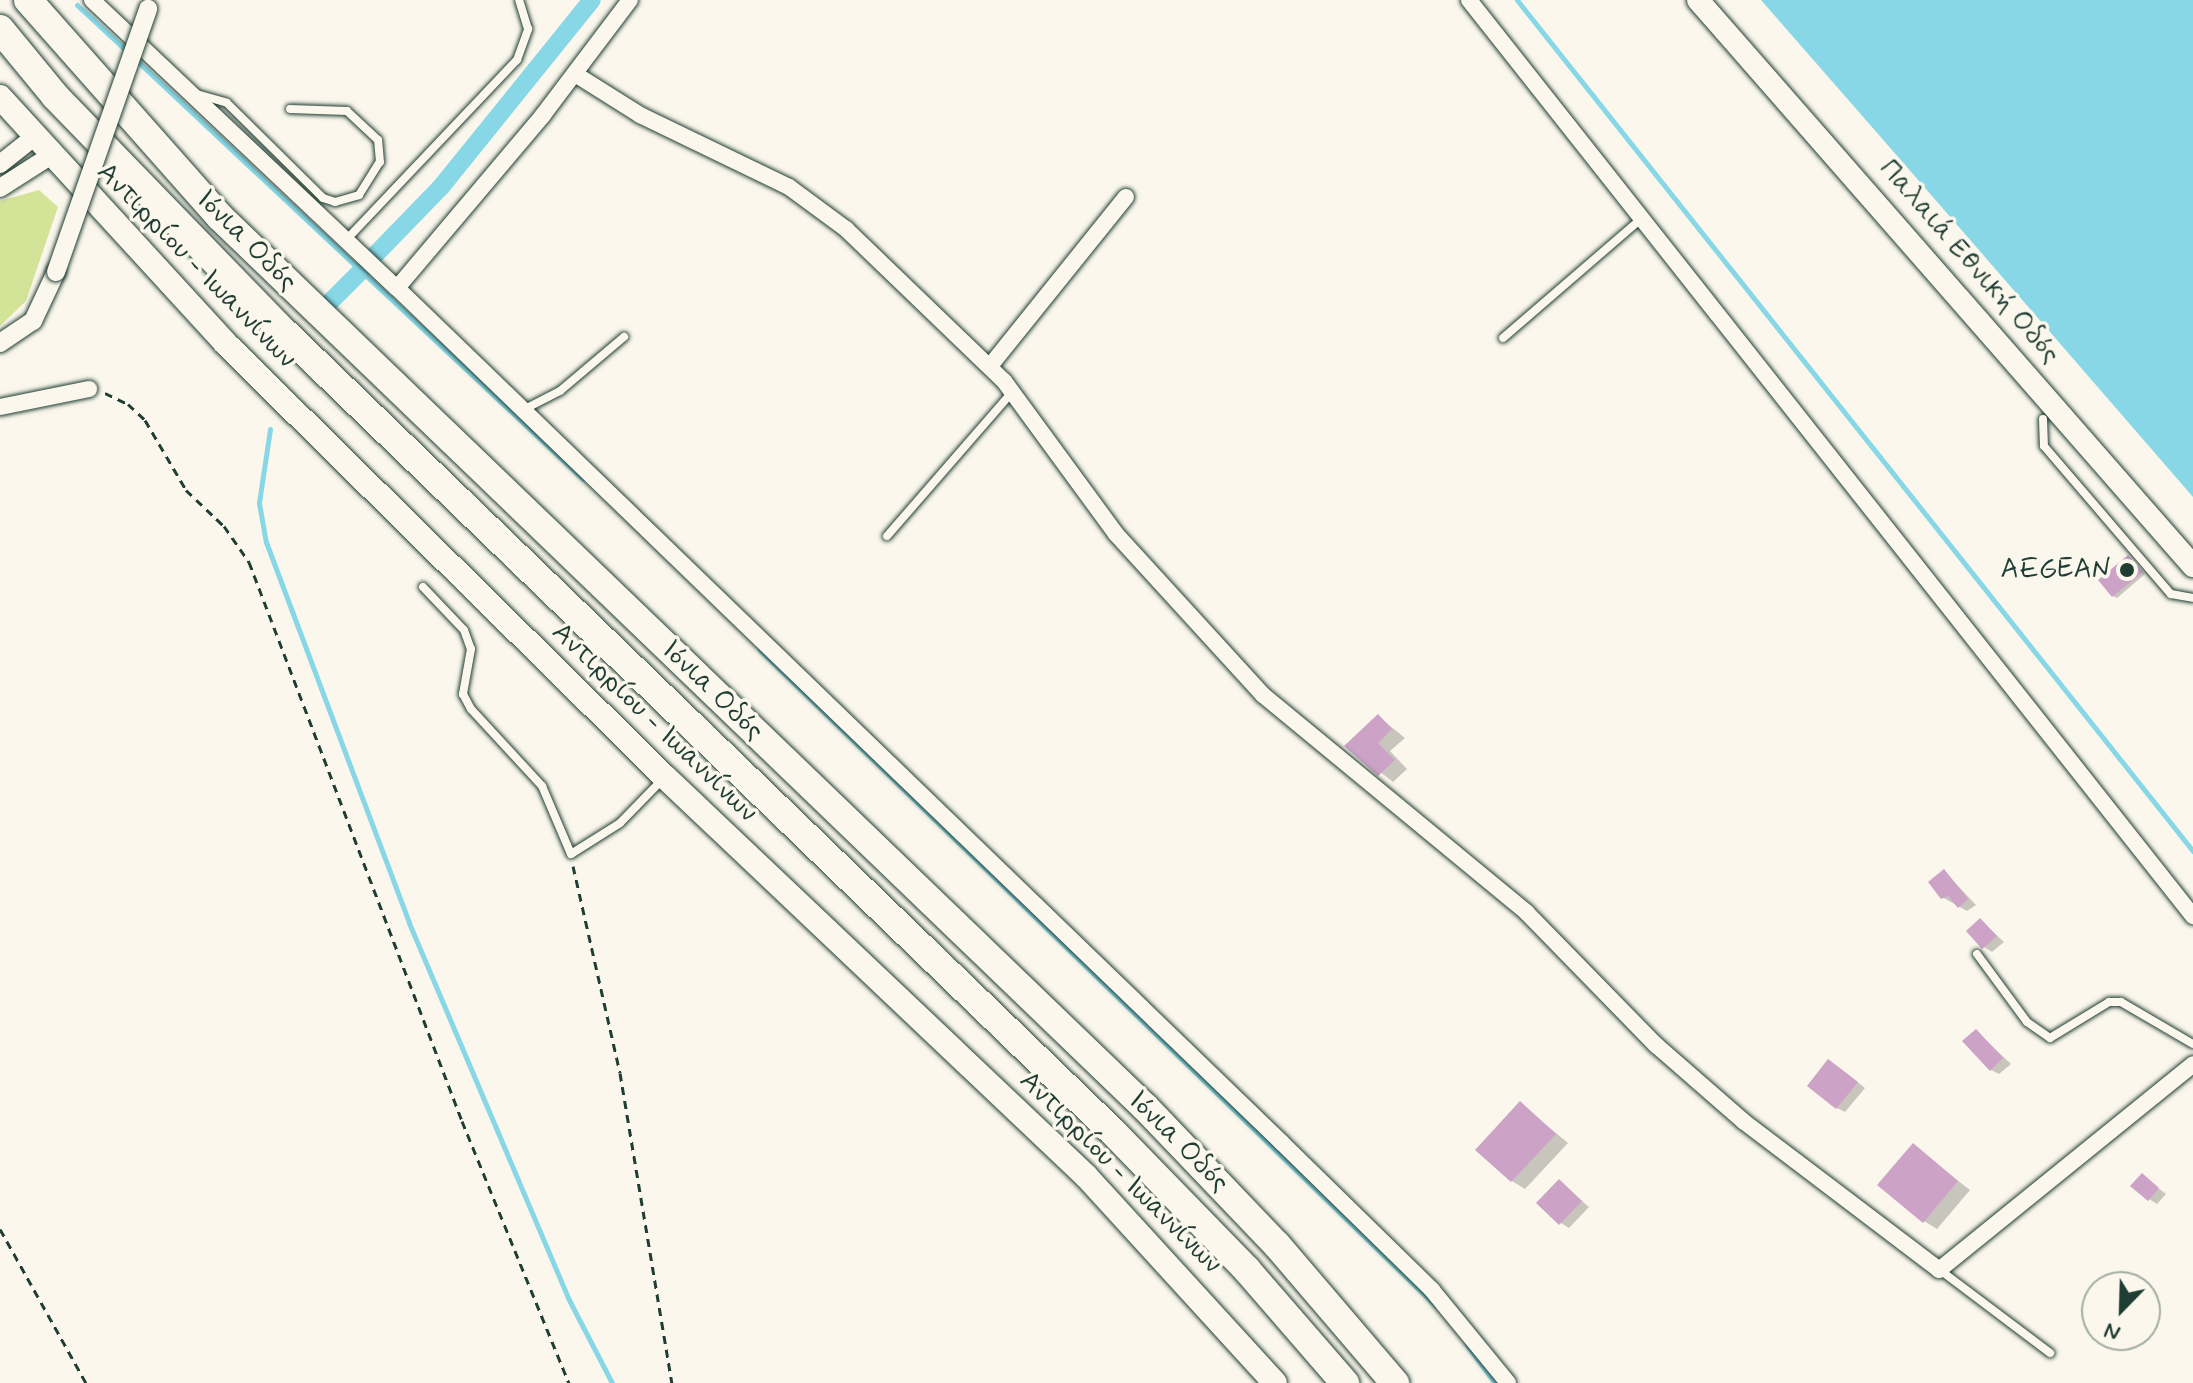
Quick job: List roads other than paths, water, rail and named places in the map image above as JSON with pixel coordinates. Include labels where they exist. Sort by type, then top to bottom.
[{"type":"highway","name":"Ιόνια Οδός","points":[[28,0],[220,217],[1145,1107],[1277,1245],[1395,1383]]},
{"type":"highway","name":"Ιόνια Οδός","points":[[0,29],[55,96],[279,327],[1114,1133],[1247,1270],[1345,1383]]},
{"type":"main road","name":"Παλαιά Εθνική Οδός","points":[[1698,0],[2193,566]]},
{"type":"main road","name":"Αντιρρίου - Ιωαννίνων","points":[[0,97],[50,156],[226,344],[665,777],[1086,1176],[1275,1383]]},
{"type":"street","points":[[92,0],[397,288],[1421,1280],[1508,1383]]},
{"type":"street","points":[[397,288],[575,74],[630,0]]},
{"type":"street","points":[[1469,0],[2193,916]]},
{"type":"street","points":[[0,343],[33,321],[56,272],[150,4]]},
{"type":"street","points":[[575,74],[640,115],[772,177],[812,203],[990,366],[1116,534],[1263,695],[1527,913],[1656,1045],[1743,1121],[1939,1270],[2193,1064]]},
{"type":"street","points":[[0,164],[34,137]]},
{"type":"street","points":[[0,188],[50,156]]},
{"type":"street","points":[[990,366],[1126,197]]},
{"type":"street","points":[[0,407],[89,389]]},
{"type":"lane","points":[[346,240],[517,60],[528,29],[519,0]]},
{"type":"lane","points":[[188,93],[227,103],[323,198],[335,202],[359,195],[380,162],[378,140],[347,111],[290,109]]},
{"type":"lane","points":[[1503,338],[1641,219]]},
{"type":"lane","points":[[523,410],[560,391],[624,337]]},
{"type":"lane","points":[[887,536],[1012,392]]},
{"type":"lane","points":[[2043,419],[2044,446],[2171,594],[2193,598]]},
{"type":"lane","points":[[423,587],[452,614],[468,640],[470,666],[463,694],[471,709],[542,786],[571,854],[620,823],[665,777]]},
{"type":"lane","points":[[1977,954],[2027,1022],[2050,1038],[2101,1006],[2121,1002],[2193,1044]]},
{"type":"lane","points":[[1939,1270],[2050,1353]]},
{"type":"water","points":[[1761,0],[2193,0],[2193,497],[1906,166]]},
{"type":"waterway","points":[[375,255],[441,187],[592,0]]},
{"type":"waterway","points":[[1517,0],[2193,851]]},
{"type":"waterway","points":[[77,5],[128,52]]},
{"type":"waterway","points":[[135,59],[583,479]]},
{"type":"waterway","points":[[331,301],[366,266]]},
{"type":"waterway","points":[[270,429],[259,503],[266,542],[409,923],[568,1298],[612,1383]]},
{"type":"waterway","points":[[760,650],[1436,1306]]},
{"type":"waterway","points":[[1467,1345],[1495,1383]]},
{"type":"place","name":"AEGEAN","points":[[2127,570]]}]
